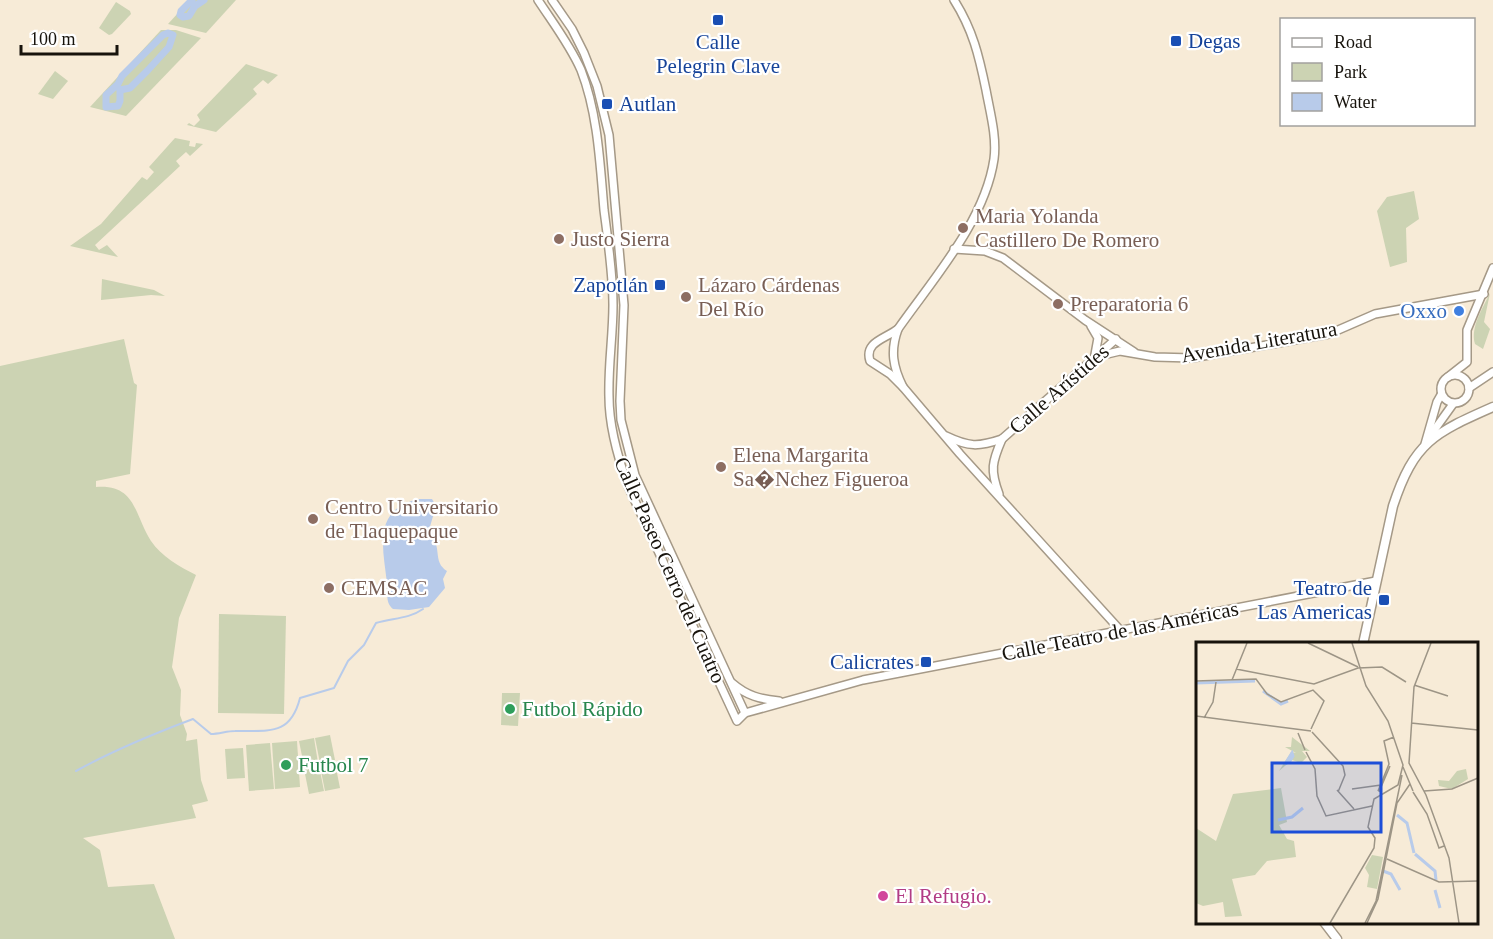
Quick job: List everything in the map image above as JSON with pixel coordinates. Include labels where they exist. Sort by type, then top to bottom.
[{"type":"main road","points":[[1362,642],[1393,506],[1400,485],[1425,444],[1448,427],[1493,407]]},
{"type":"main road","points":[[1325,924],[1336,939]]},
{"type":"street","name":"Calle Paseo Cerro del Cuatro","points":[[538,0],[572,51],[580,69],[597,139],[613,306],[610,416],[620,461],[628,486],[736,721],[745,713],[635,475],[626,442],[620,401],[624,305],[609,135],[597,86],[584,53],[572,29],[552,0]]},
{"type":"street","points":[[903,387],[896,374],[892,350],[898,329],[954,249],[981,203],[994,157],[994,139],[973,34],[954,0]]},
{"type":"street","name":"Avenida Literatura","points":[[954,249],[985,251],[1003,258],[1085,320],[1136,353],[1179,359],[1329,334],[1375,314],[1484,294]]},
{"type":"street","points":[[1425,444],[1441,395],[1442,383],[1467,362],[1467,330],[1493,268]]},
{"type":"street","points":[[1085,320],[1098,338],[1097,358],[1120,351],[1136,353]]},
{"type":"street","points":[[898,329],[877,342],[869,352],[870,362],[903,387],[975,471],[1121,631]]},
{"type":"street","name":"Calle Arístides","points":[[982,446],[1002,439],[1116,339]]},
{"type":"street","points":[[877,342],[887,342],[892,350]]},
{"type":"street","points":[[881,369],[893,360]]},
{"type":"street","points":[[1469,388],[1493,372]]},
{"type":"street","points":[[1425,444],[1453,404],[1463,401],[1468,395],[1469,388],[1462,377],[1457,375],[1448,377]]},
{"type":"street","points":[[1441,395],[1453,404]]},
{"type":"street","points":[[944,435],[965,444],[982,446],[990,450],[994,457],[992,467],[1000,496]]},
{"type":"street","name":"Calle Arístides","points":[[994,457],[1002,439]]},
{"type":"street","points":[[960,454],[965,444]]},
{"type":"street","points":[[975,471],[984,472],[992,467]]},
{"type":"street","name":"Calle Teatro de las Américas","points":[[745,713],[863,680],[1376,581]]},
{"type":"street","points":[[729,679],[746,694],[756,698],[783,701]]},
{"type":"green space","points":[[190,0],[236,0],[206,33],[168,24]]},
{"type":"green space","points":[[116,2],[131,14],[109,35],[99,28]]},
{"type":"green space","points":[[161,30],[176,30],[201,38],[126,116],[90,107]]},
{"type":"green space","points":[[246,64],[278,75],[268,84],[263,80],[253,89],[257,94],[216,132],[187,125],[189,123],[194,126],[200,120],[197,115]]},
{"type":"green space","points":[[55,71],[68,81],[53,99],[38,94]]},
{"type":"green space","points":[[175,138],[190,141],[189,146],[195,147],[196,143],[203,144],[190,156],[186,152],[176,161],[180,166],[95,245],[99,250],[107,245],[118,257],[70,246],[101,224],[142,177],[147,180],[154,172],[149,167]]},
{"type":"green space","points":[[1414,191],[1419,219],[1406,228],[1407,262],[1390,267],[1377,211],[1387,197]]},
{"type":"green space","points":[[102,279],[154,290],[165,296],[151,295],[101,300]]},
{"type":"green space","points":[[1490,293],[1484,322],[1490,329],[1483,349],[1475,344],[1474,331]]},
{"type":"green space","points":[[124,339],[134,383],[137,385],[130,474],[96,481],[96,487],[119,490],[126,496],[137,511],[151,541],[160,552],[196,575],[179,618],[172,667],[181,690],[180,715],[187,734],[186,741],[197,739],[201,780],[208,801],[192,805],[196,818],[83,838],[100,850],[108,887],[154,884],[175,939],[0,939],[0,366]]},
{"type":"green space","points":[[219,614],[286,616],[284,714],[218,713]]},
{"type":"green space","name":"Futbol Rápido","points":[[502,693],[520,693],[518,726],[501,725]]},
{"type":"green space","points":[[330,735],[335,760],[320,763],[315,738]]},
{"type":"green space","points":[[314,738],[318,763],[304,766],[299,741]]},
{"type":"green space","name":"Futbol 7","points":[[297,741],[300,787],[275,789],[272,743]]},
{"type":"green space","name":"Futbol 7","points":[[270,743],[274,789],[249,791],[246,745]]},
{"type":"green space","points":[[243,748],[245,778],[227,779],[225,749]]},
{"type":"green space","points":[[335,763],[340,788],[325,791],[320,766]]},
{"type":"green space","points":[[319,766],[324,791],[309,794],[304,769]]},
{"type":"water","points":[[419,499],[432,499],[436,506],[429,530],[436,544],[439,562],[447,571],[443,579],[445,588],[429,607],[409,610],[393,609],[388,600],[384,532],[387,521],[394,511],[404,504]]},
{"type":"waterway","points":[[192,0],[181,11],[180,15],[183,17],[189,16],[195,6],[204,0]]},
{"type":"waterway","points":[[168,33],[173,35],[169,47],[130,88],[120,90],[118,106],[106,107],[106,95],[118,84],[122,76],[163,35],[168,33]]},
{"type":"waterway","points":[[76,771],[134,743],[193,719],[211,734],[276,729],[290,719],[296,711],[300,698],[334,688],[348,661],[364,645],[376,623],[406,617],[423,609]]},
{"type":"place","name":"Calle Pelegrin Clave","points":[[718,20]]},
{"type":"place","name":"Degas","points":[[1176,41]]},
{"type":"place","name":"Autlan","points":[[607,104]]},
{"type":"place","name":"Maria Yolanda Castillero De Romero","points":[[963,228]]},
{"type":"place","name":"Justo Sierra","points":[[559,239]]},
{"type":"place","name":"Zapotlán","points":[[660,285]]},
{"type":"place","name":"Lázaro Cárdenas Del Río","points":[[686,297]]},
{"type":"place","name":"Preparatoria 6","points":[[1058,304]]},
{"type":"place","name":"Oxxo","points":[[1459,311]]},
{"type":"place","name":"Elena Margarita Sa�Nchez Figueroa","points":[[721,467]]},
{"type":"place","name":"Centro Universitario de Tlaquepaque","points":[[313,519]]},
{"type":"place","name":"CEMSAC","points":[[329,588]]},
{"type":"place","name":"Teatro de Las Americas","points":[[1384,600]]},
{"type":"place","name":"Calicrates","points":[[926,662]]},
{"type":"place","name":"Futbol Rápido","points":[[510,709]]},
{"type":"place","name":"Futbol 7","points":[[286,765]]},
{"type":"place","name":"El Refugio.","points":[[883,896]]}]
